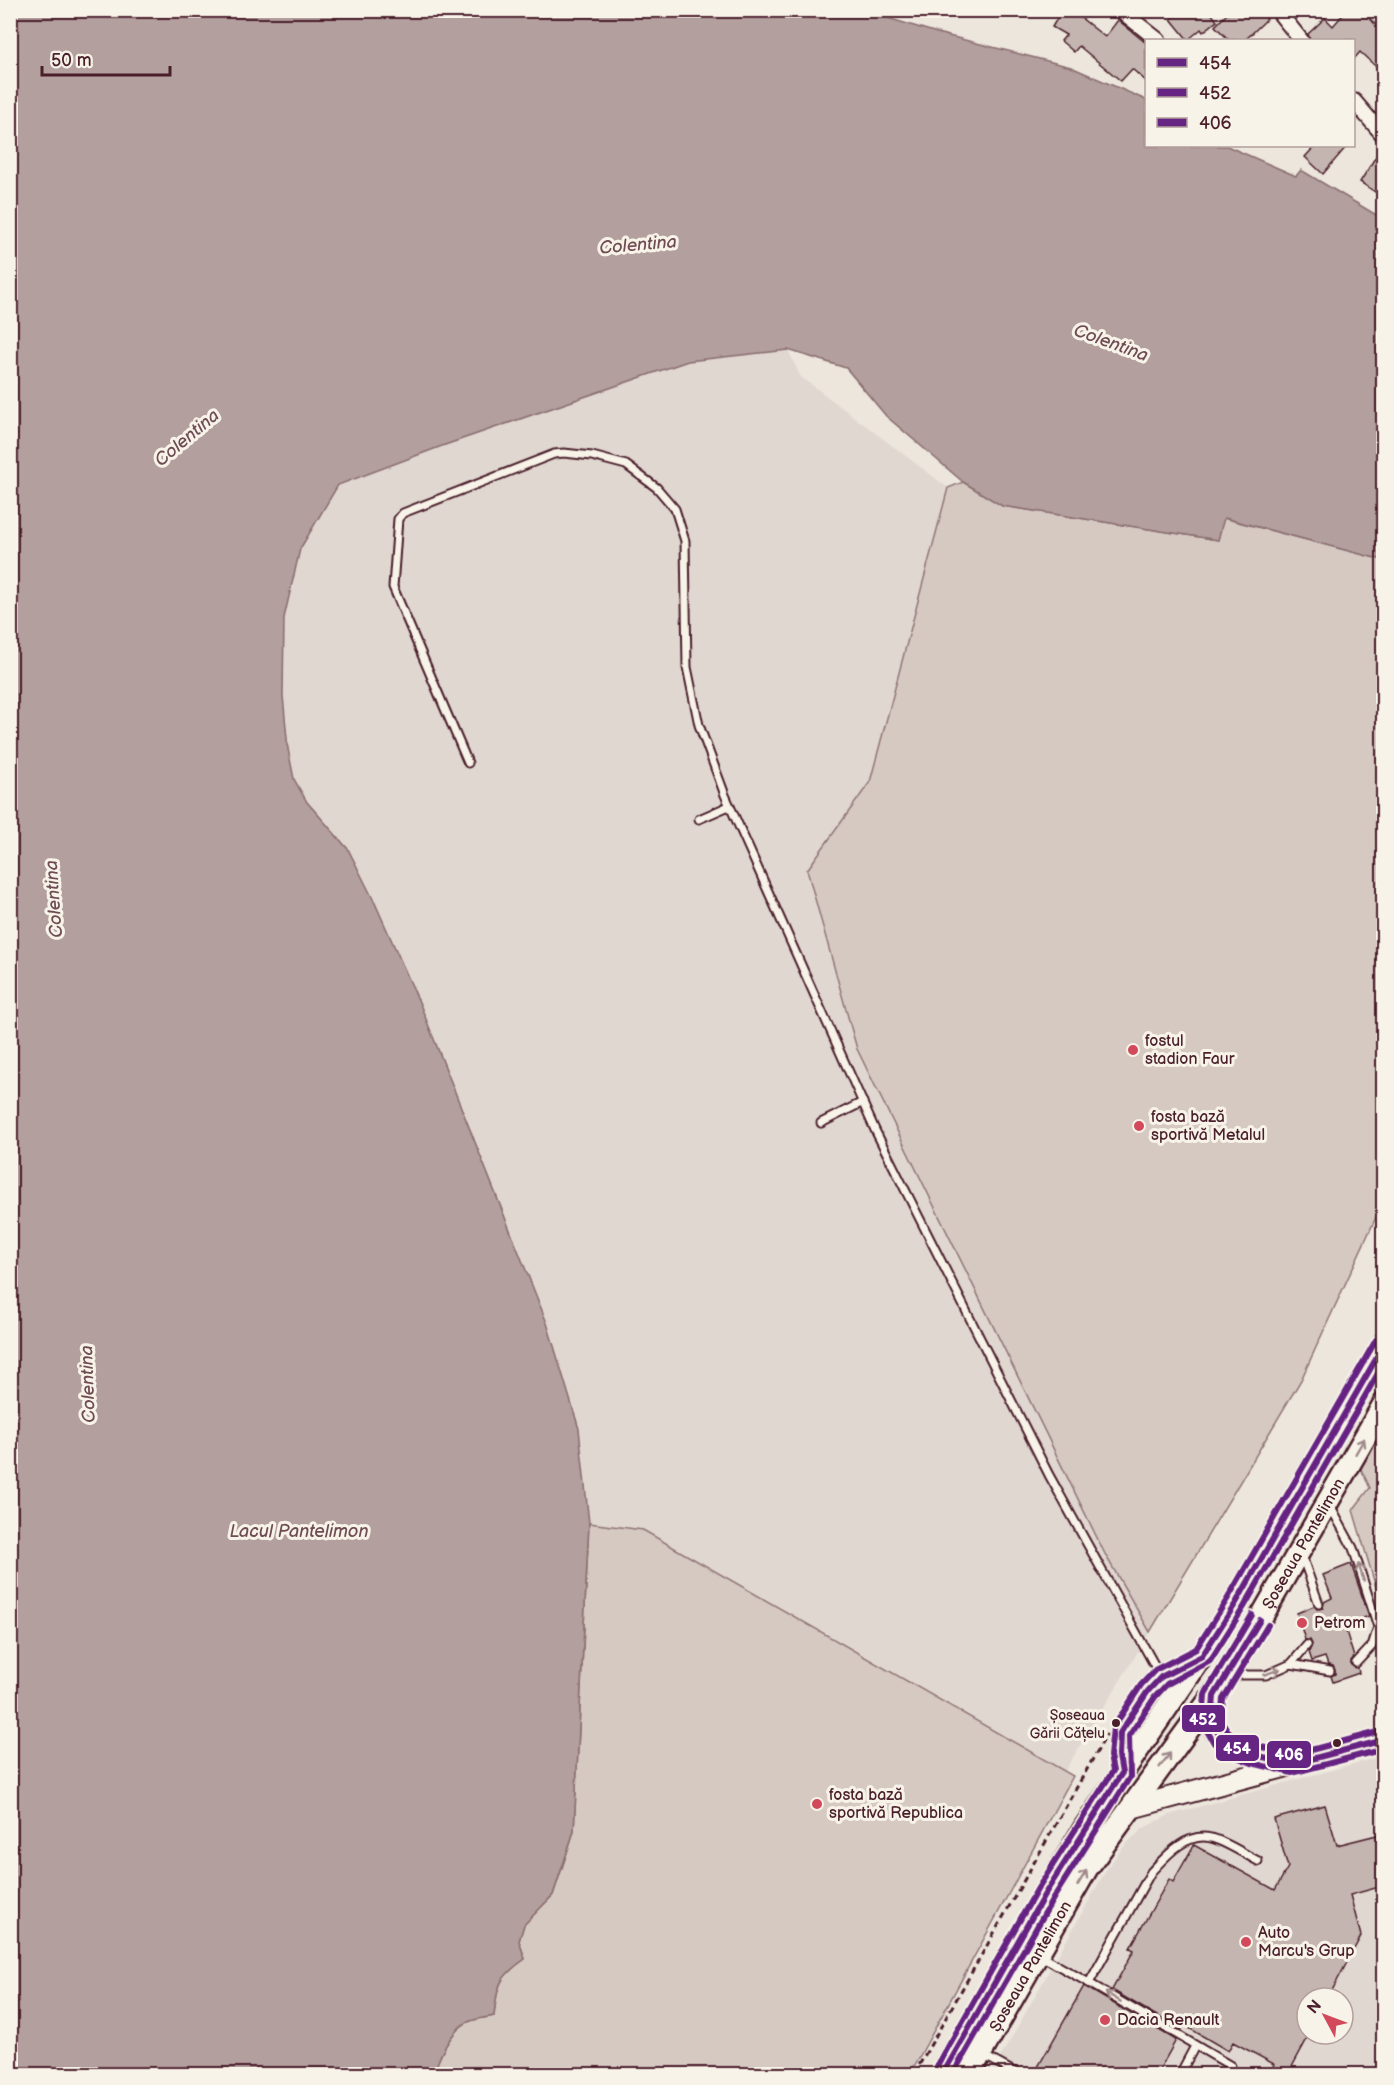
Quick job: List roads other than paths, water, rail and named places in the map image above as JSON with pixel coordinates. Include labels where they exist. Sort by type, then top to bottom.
[{"type":"main road","name":"Șoseaua Pantelimon","points":[[943,2074],[1086,1826],[1236,1603],[1383,1344]]},
{"type":"main road","name":"Șoseaua Pantelimon","points":[[969,2074],[1087,1868],[1228,1675],[1383,1404]]},
{"type":"main road","points":[[1214,1696],[1212,1722],[1221,1737],[1235,1747],[1255,1755],[1292,1764]]},
{"type":"main road","points":[[1086,1826],[1131,1808],[1383,1740]]},
{"type":"main road","points":[[1122,1773],[1131,1808]]},
{"type":"street","points":[[1120,10],[1157,39]]},
{"type":"street","points":[[1277,10],[1300,39]]},
{"type":"street","points":[[1355,104],[1383,136]]},
{"type":"lane","points":[[468,763],[393,587],[398,519],[403,513],[554,454],[592,456],[615,461],[635,470],[667,497],[681,524],[685,541],[687,667],[690,687],[699,725],[729,806],[863,1102],[1049,1475],[1161,1677]]},
{"type":"lane","points":[[699,819],[729,806]]},
{"type":"lane","points":[[821,1123],[863,1102]]},
{"type":"lane","points":[[1328,1503],[1353,1548],[1378,1627],[1372,1646],[1356,1663]]},
{"type":"lane","points":[[1300,1551],[1319,1604]]},
{"type":"lane","points":[[1228,1675],[1266,1675],[1291,1664],[1307,1645]]},
{"type":"lane","points":[[1122,1773],[1119,1756],[1120,1732],[1148,1691],[1161,1677],[1202,1656]]},
{"type":"lane","points":[[1291,1664],[1330,1671]]},
{"type":"lane","points":[[1089,1983],[1151,1872],[1175,1848],[1186,1841],[1211,1838],[1258,1862]]},
{"type":"lane","points":[[1037,1954],[1231,2066],[1229,2073]]},
{"type":"lane","points":[[1180,2074],[1195,2046]]},
{"type":"lane","points":[[981,2054],[1018,2074]]},
{"type":"water","name":"Lacul Pantelimon","points":[[11,10],[865,11],[937,33],[1071,67],[1145,100],[1145,147],[1229,147],[1296,176],[1301,170],[1383,219],[1383,560],[1224,518],[1218,540],[1002,506],[963,482],[886,416],[846,368],[788,350],[688,361],[442,446],[338,485],[300,549],[284,618],[283,696],[288,749],[294,779],[307,802],[348,849],[420,1004],[547,1323],[579,1429],[589,1523],[574,1831],[553,1895],[524,1925],[519,1941],[525,1959],[510,1971],[501,1983],[496,1997],[494,2016],[472,2020],[455,2032],[438,2061],[435,2074],[11,2074]]},
{"type":"place","name":"fostul stadion Faur","points":[[1133,1050]]},
{"type":"place","name":"fosta bază sportivă Metalul","points":[[1139,1126]]},
{"type":"place","name":"Petrom","points":[[1302,1623]]},
{"type":"place","name":"Șoseaua Gării Cățelu","points":[[1116,1723]]},
{"type":"place","name":"fosta bază sportivă Republica","points":[[817,1804]]},
{"type":"place","name":"Auto Marcu's Grup","points":[[1246,1942]]},
{"type":"place","name":"Dacia Renault","points":[[1105,2020]]},
{"type":"water label","name":"Colentina","points":[[638,245]]},
{"type":"water label","name":"Colentina","points":[[1111,343]]},
{"type":"water label","name":"Colentina","points":[[187,438]]},
{"type":"water label","name":"Colentina","points":[[54,899]]},
{"type":"water label","name":"Colentina","points":[[88,1384]]}]
